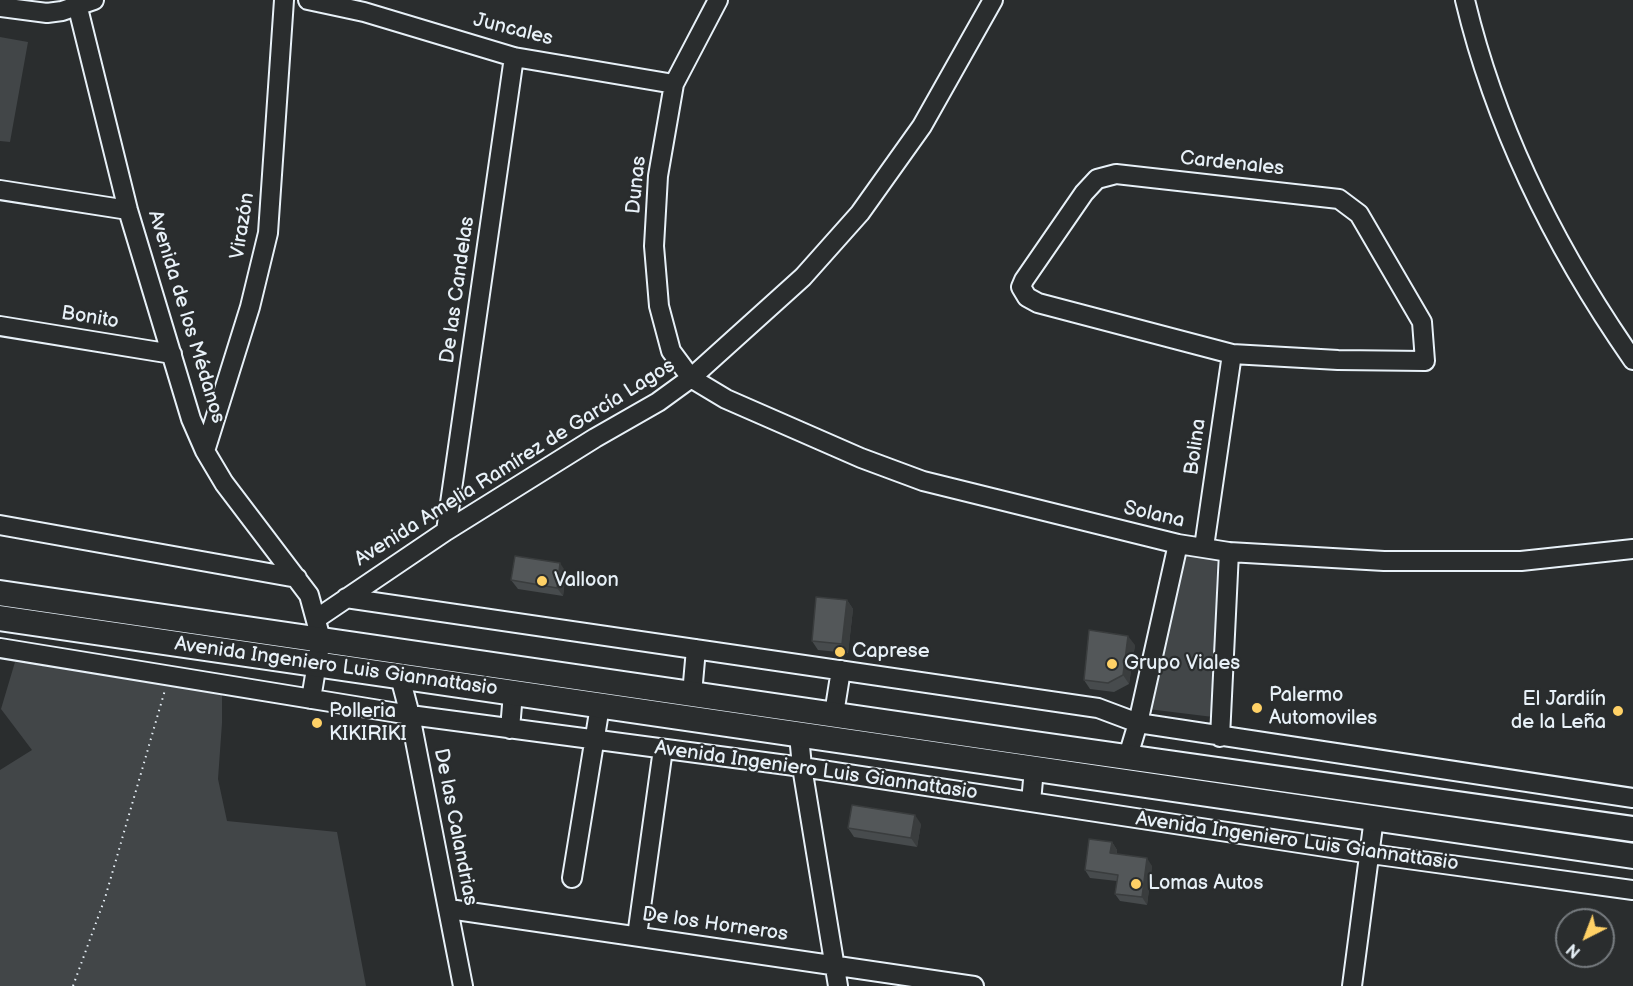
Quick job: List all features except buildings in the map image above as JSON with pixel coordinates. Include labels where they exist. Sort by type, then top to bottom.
[{"type":"main road","name":"Avenida Ingeniero Luis Giannattasio","points":[[0,593],[318,629],[692,694],[1633,829]]},
{"type":"main road","name":"Avenida Ingeniero Luis Giannattasio","points":[[0,618],[1633,856]]},
{"type":"street","name":"Virazón","points":[[205,450],[250,308],[268,233],[284,0]]},
{"type":"street","name":"Juncales","points":[[309,0],[364,12],[514,57],[674,84]]},
{"type":"street","name":"Dunas","points":[[691,378],[670,351],[659,306],[654,246],[658,176],[674,84],[718,0]]},
{"type":"street","points":[[1466,0],[1489,82],[1517,154],[1559,242],[1587,291],[1633,360]]},
{"type":"street","name":"Avenida Amelia Ramírez de García Lagos","points":[[318,629],[346,598],[446,531],[595,438],[658,402],[691,378],[803,277],[860,213],[922,126],[989,1]]},
{"type":"street","name":"Avenida de los Médanos","points":[[82,2],[128,210],[191,419],[224,483],[309,595],[318,629]]},
{"type":"street","points":[[0,7],[47,13],[82,2]]},
{"type":"street","name":"De las Candelas","points":[[446,531],[514,57]]},
{"type":"street","name":"Cardenales","points":[[1116,174],[1339,199],[1359,214],[1422,322],[1425,361],[1338,360],[1233,354],[1038,303],[1027,297],[1021,287],[1084,193],[1097,179],[1116,174]]},
{"type":"street","points":[[0,190],[128,210]]},
{"type":"street","name":"Bonito","points":[[0,326],[172,354]]},
{"type":"street","name":"Bolina","points":[[1204,547],[1233,354]]},
{"type":"street","name":"Solana","points":[[691,378],[726,399],[796,431],[923,481],[1178,544],[1229,552],[1384,561],[1447,562],[1521,561],[1633,549]]},
{"type":"street","points":[[0,525],[297,578]]},
{"type":"street","points":[[1128,756],[1138,723],[1178,544]]},
{"type":"street","points":[[1220,737],[1229,552]]},
{"type":"street","points":[[346,598],[1098,708],[1138,723],[1220,737],[1633,798]]},
{"type":"street","points":[[311,699],[318,665],[318,629]]},
{"type":"street","name":"Avenida Ingeniero Luis Giannattasio","points":[[0,648],[410,715],[802,767],[1371,854],[1633,890]]},
{"type":"street","points":[[692,694],[696,649]]},
{"type":"street","points":[[834,714],[841,670]]},
{"type":"street","name":"De las Calandrias","points":[[400,677],[410,715],[463,986]]},
{"type":"street","points":[[510,729],[513,693]]},
{"type":"street","points":[[572,878],[600,706]]},
{"type":"street","points":[[799,735],[802,767],[837,986]]},
{"type":"street","points":[[637,936],[663,749]]},
{"type":"street","points":[[1031,802],[1034,769]]},
{"type":"street","points":[[1352,986],[1374,818]]},
{"type":"street","name":"De los Horneros","points":[[449,909],[974,986]]},
{"type":"path","points":[[73,986],[105,898],[169,675]]},
{"type":"shaded area","points":[[0,37],[28,42],[10,142],[0,141]]},
{"type":"shaded area","points":[[1182,555],[1217,560],[1213,717],[1148,709]]},
{"type":"shaded area","points":[[15,662],[222,691],[218,779],[227,821],[337,832],[366,986],[0,986],[0,770],[32,750],[1,709]]},
{"type":"place","name":"Valloon","points":[[542,581]]},
{"type":"place","name":"Caprese","points":[[840,652]]},
{"type":"place","name":"Grupo Viales","points":[[1112,664]]},
{"type":"place","name":"Palermo Automoviles","points":[[1257,708]]},
{"type":"place","name":"El Jardiín de la Leña","points":[[1618,711]]},
{"type":"place","name":"Polleria KIKIRIKI","points":[[317,723]]},
{"type":"place","name":"Lomas Autos","points":[[1136,884]]}]
